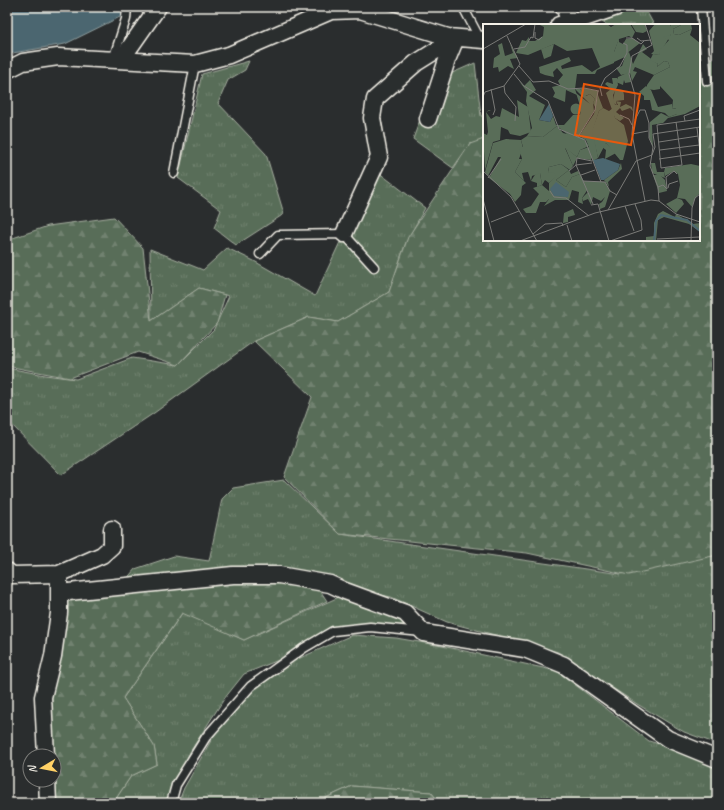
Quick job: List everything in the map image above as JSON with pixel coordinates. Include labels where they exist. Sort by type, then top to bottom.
[{"type":"street","points":[[117,60],[158,7]]},
{"type":"street","points":[[564,7],[564,24],[617,7]]},
{"type":"street","points":[[7,70],[23,62],[58,57],[195,64],[229,55],[331,11],[375,11],[448,37],[482,40]]},
{"type":"street","points":[[428,119],[447,60],[456,38]]},
{"type":"street","points":[[344,234],[379,157],[372,118],[375,99],[416,63],[456,38]]},
{"type":"street","points":[[7,571],[12,575],[59,574],[102,556],[112,546],[112,529]]},
{"type":"street","points":[[46,748],[43,697],[53,656],[59,613],[59,574]]},
{"type":"street","points":[[59,593],[233,575],[279,575],[330,584],[406,613],[424,633],[525,649],[564,665],[668,739],[717,758]]},
{"type":"street","points":[[47,788],[48,803]]},
{"type":"lane","points":[[117,60],[126,19],[127,7]]},
{"type":"lane","points":[[463,7],[482,40]]},
{"type":"lane","points":[[701,7],[707,81]]},
{"type":"lane","points":[[174,173],[195,64]]},
{"type":"lane","points":[[260,254],[278,235],[344,234],[374,267]]},
{"type":"lane","points":[[171,803],[176,785],[206,737],[251,686],[304,648],[333,631],[370,627],[424,633]]},
{"type":"green space","points":[[638,7],[644,7],[653,24],[605,24],[602,22]]},
{"type":"green space","points":[[700,54],[717,60],[717,555],[629,575],[527,553],[340,534],[284,477],[312,397],[254,341],[309,317],[338,322],[389,292],[408,237],[470,144],[483,139],[483,241],[700,241]]},
{"type":"green space","points":[[249,61],[245,70],[228,80],[218,103],[266,154],[284,214],[236,245],[214,228],[221,210],[178,178],[202,74]]},
{"type":"green space","points":[[475,63],[481,116],[483,116],[483,140],[467,148],[453,168],[413,139],[434,81]]},
{"type":"green space","points":[[374,169],[425,208],[406,242],[389,292],[338,322],[309,317],[254,341],[154,413],[61,475],[7,420],[7,368],[76,379],[132,358],[178,365],[214,329],[229,296],[199,288],[151,321],[150,249],[203,270],[227,248],[254,261],[315,296]]},
{"type":"green space","points":[[114,217],[143,248],[151,321],[199,288],[225,295],[217,323],[178,365],[138,352],[70,378],[7,366],[7,240],[48,226]]},
{"type":"green space","points":[[284,480],[340,534],[621,574],[717,554],[717,744],[684,732],[637,704],[558,652],[447,622],[391,597],[330,584],[120,587],[135,569],[174,556],[209,561],[222,499],[233,488]]},
{"type":"green space","points":[[222,576],[314,581],[327,601],[244,640],[182,613],[123,698],[154,746],[157,764],[131,776],[113,803],[48,803],[52,788],[62,788],[62,748],[47,748],[59,593]]},
{"type":"green space","points":[[341,596],[398,617],[404,625],[353,628],[333,631],[296,653],[244,674],[224,699],[190,752],[168,803],[113,803],[131,776],[157,764],[154,746],[123,698],[183,612],[244,640]]},
{"type":"green space","points":[[352,635],[396,638],[442,646],[557,671],[649,741],[717,762],[717,803],[440,803],[431,792],[352,786],[315,803],[178,803],[184,788],[213,737],[257,677]]},
{"type":"green space","points":[[352,786],[431,792],[440,803],[315,803]]},
{"type":"water","points":[[7,7],[123,7],[124,15],[65,44],[7,54]]}]
